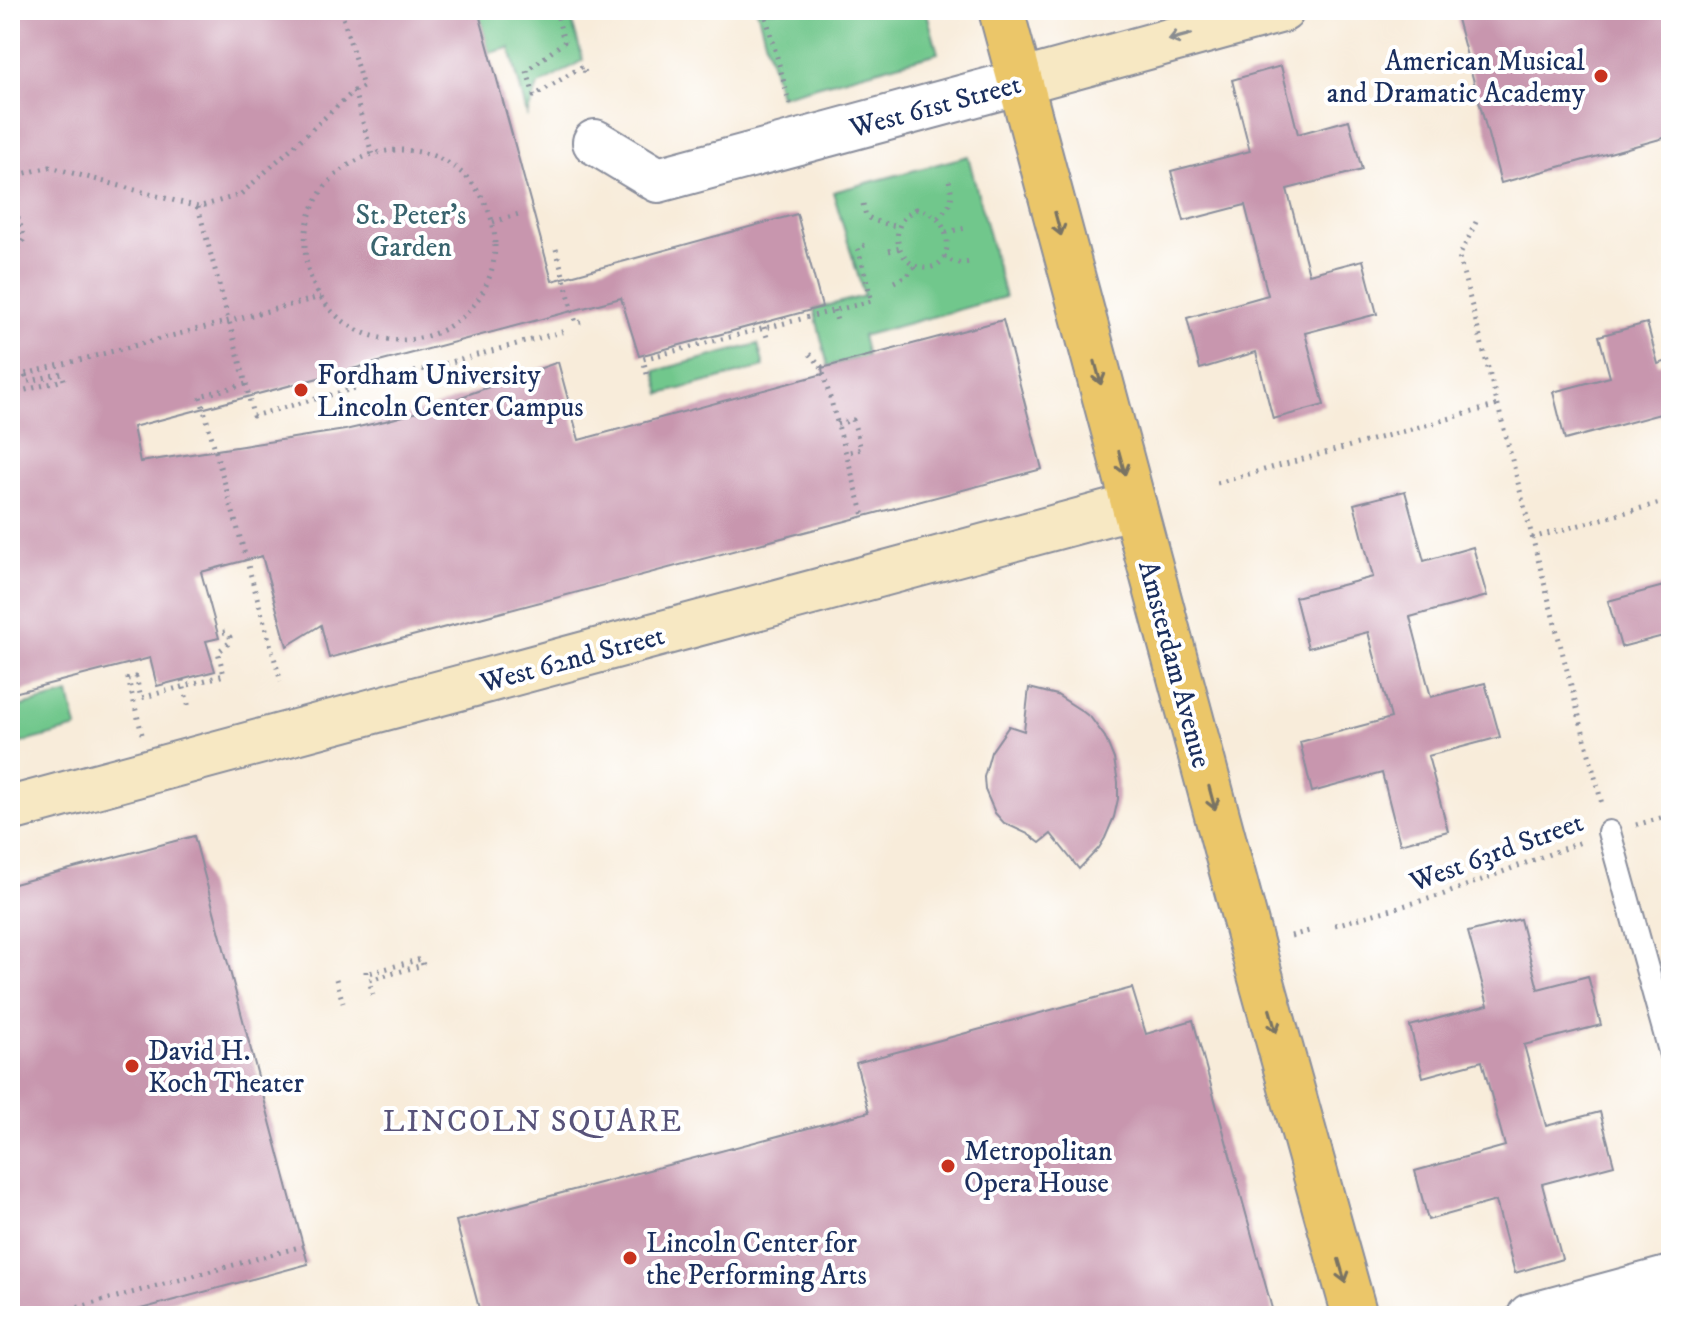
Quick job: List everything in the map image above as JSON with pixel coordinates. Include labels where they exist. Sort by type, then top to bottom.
[{"type":"main road","name":"Amsterdam Avenue","points":[[1001,10],[1252,946],[1355,1316]]},
{"type":"street","name":"West 61st Street","points":[[595,142],[658,180],[1282,10]]},
{"type":"street","name":"West 62nd Street","points":[[10,809],[1134,506]]},
{"type":"street","points":[[1530,1316],[1671,1278]]},
{"type":"lane","points":[[1609,832],[1671,1055]]},
{"type":"path","points":[[10,177],[50,167],[198,207],[240,195],[354,91],[363,87],[341,10]]},
{"type":"path","points":[[556,10],[564,42],[527,71],[534,96],[583,66],[586,76]]},
{"type":"path","points":[[764,10],[790,105]]},
{"type":"path","points":[[354,91],[372,154]]},
{"type":"path","points":[[402,150],[432,155],[445,161],[470,180],[487,205],[493,222],[493,265],[482,294],[462,317],[436,333],[406,340],[361,332],[336,315],[321,297],[307,263],[306,232],[315,203],[333,178],[372,154],[402,150]]},
{"type":"path","points":[[938,218],[951,204],[953,195],[949,180]]},
{"type":"path","points":[[10,186],[24,239],[10,263]]},
{"type":"path","points":[[863,204],[866,216],[899,227]]},
{"type":"path","points":[[198,207],[253,416],[565,331]]},
{"type":"path","points":[[916,209],[926,210],[938,218],[946,232],[944,256],[931,268],[915,266],[902,254],[899,227],[905,216],[916,209]]},
{"type":"path","points":[[493,222],[522,213]]},
{"type":"path","points":[[1476,222],[1459,257],[1609,832]]},
{"type":"path","points":[[946,232],[966,228]]},
{"type":"path","points":[[647,374],[643,359],[752,328],[872,301],[858,248],[865,245]]},
{"type":"path","points":[[889,251],[900,248]]},
{"type":"path","points":[[556,249],[576,323],[581,322]]},
{"type":"path","points":[[944,256],[952,262],[970,262]]},
{"type":"path","points":[[894,282],[908,275],[915,266]]},
{"type":"path","points":[[10,378],[321,297]]},
{"type":"path","points":[[834,310],[837,321]]},
{"type":"path","points":[[764,327],[768,341]]},
{"type":"path","points":[[810,354],[821,366],[864,516]]},
{"type":"path","points":[[10,397],[64,380],[62,373],[27,382],[25,375]]},
{"type":"path","points":[[246,384],[200,396],[281,682]]},
{"type":"path","points":[[1217,483],[1498,405]]},
{"type":"path","points":[[837,424],[853,420],[861,449],[846,453]]},
{"type":"path","points":[[1532,538],[1671,500]]},
{"type":"path","points":[[142,735],[128,679],[136,677],[141,698],[182,683],[224,675],[218,652],[231,639],[227,633],[218,633]]},
{"type":"path","points":[[182,683],[189,708]]},
{"type":"path","name":"West 63rd Street","points":[[1335,925],[1442,895],[1609,832],[1671,815]]},
{"type":"path","points":[[1281,938],[1309,931]]},
{"type":"path","points":[[366,971],[366,974],[421,959],[423,965],[369,980],[373,995]]},
{"type":"path","points":[[336,979],[343,1003]]},
{"type":"path","points":[[47,1316],[303,1246]]},
{"type":"green space","points":[[478,10],[571,10],[583,60],[538,86],[527,115],[510,48],[489,53]]},
{"type":"green space","points":[[757,10],[926,10],[938,53],[780,96]]},
{"type":"green space","points":[[968,156],[1005,297],[862,336],[867,356],[828,366],[814,309],[864,296],[833,192]]},
{"type":"green space","points":[[758,344],[764,367],[661,394],[655,371]]},
{"type":"green space","points":[[69,694],[77,728],[10,746],[10,709]]},
{"type":"building","name":"Fordham University Lincoln Center Campus","points":[[10,10],[478,10],[552,281],[797,214],[822,307],[639,356],[621,298],[133,427],[140,462],[385,421],[425,410],[558,362],[579,440],[823,374],[822,368],[1003,320],[1042,469],[329,658],[321,625],[287,646],[262,556],[201,572],[219,638],[206,641],[215,671],[157,686],[150,658],[10,694]]},
{"type":"building","points":[[1489,10],[1671,10],[1671,136],[1501,183],[1457,19]]},
{"type":"building","points":[[1281,66],[1298,134],[1349,120],[1362,170],[1287,189],[1309,274],[1363,260],[1377,314],[1305,333],[1324,405],[1273,419],[1256,352],[1200,369],[1187,318],[1268,295],[1245,205],[1184,221],[1171,171],[1250,151],[1232,80]]},
{"type":"building","points":[[1647,323],[1658,364],[1671,360],[1671,411],[1565,440],[1553,392],[1610,377],[1599,336]]},
{"type":"building","points":[[1405,491],[1424,561],[1473,547],[1487,596],[1410,617],[1431,697],[1485,683],[1500,737],[1428,756],[1448,831],[1400,844],[1382,773],[1312,792],[1300,742],[1391,718],[1368,632],[1308,648],[1295,597],[1373,577],[1354,504]]},
{"type":"building","points":[[1671,584],[1671,634],[1621,647],[1608,601]]},
{"type":"building","points":[[1029,688],[1057,695],[1091,718],[1105,737],[1114,759],[1118,799],[1114,817],[1099,848],[1079,869],[1051,834],[1040,843],[1004,823],[995,813],[985,790],[984,777],[991,752],[1009,726],[1024,731]]},
{"type":"building","name":"David H. Koch Theater","points":[[194,836],[308,1264],[115,1316],[10,1316],[10,885]]},
{"type":"building","points":[[1520,919],[1538,989],[1588,976],[1601,1025],[1524,1045],[1546,1126],[1600,1112],[1614,1165],[1542,1184],[1562,1259],[1515,1273],[1496,1201],[1428,1220],[1415,1171],[1505,1146],[1482,1061],[1423,1077],[1410,1026],[1488,1005],[1468,932]]},
{"type":"building","name":"Metropolitan Opera House","points":[[1132,988],[1146,1034],[1193,1020],[1274,1316],[481,1316],[456,1221],[869,1112],[856,1063]]},
{"type":"place","name":"American Musical and Dramatic Academy","points":[[1601,76]]},
{"type":"place","name":"Fordham University Lincoln Center Campus","points":[[301,390]]},
{"type":"place","name":"David H. Koch Theater","points":[[132,1066]]},
{"type":"place","name":"Metropolitan Opera House","points":[[948,1166]]},
{"type":"place","name":"Lincoln Center for the Performing Arts","points":[[630,1258]]},
{"type":"district","name":"LINCOLN SQUARE","points":[[533,1121]]},
{"type":"park label","name":"St. Peter's Garden","points":[[411,230]]}]
